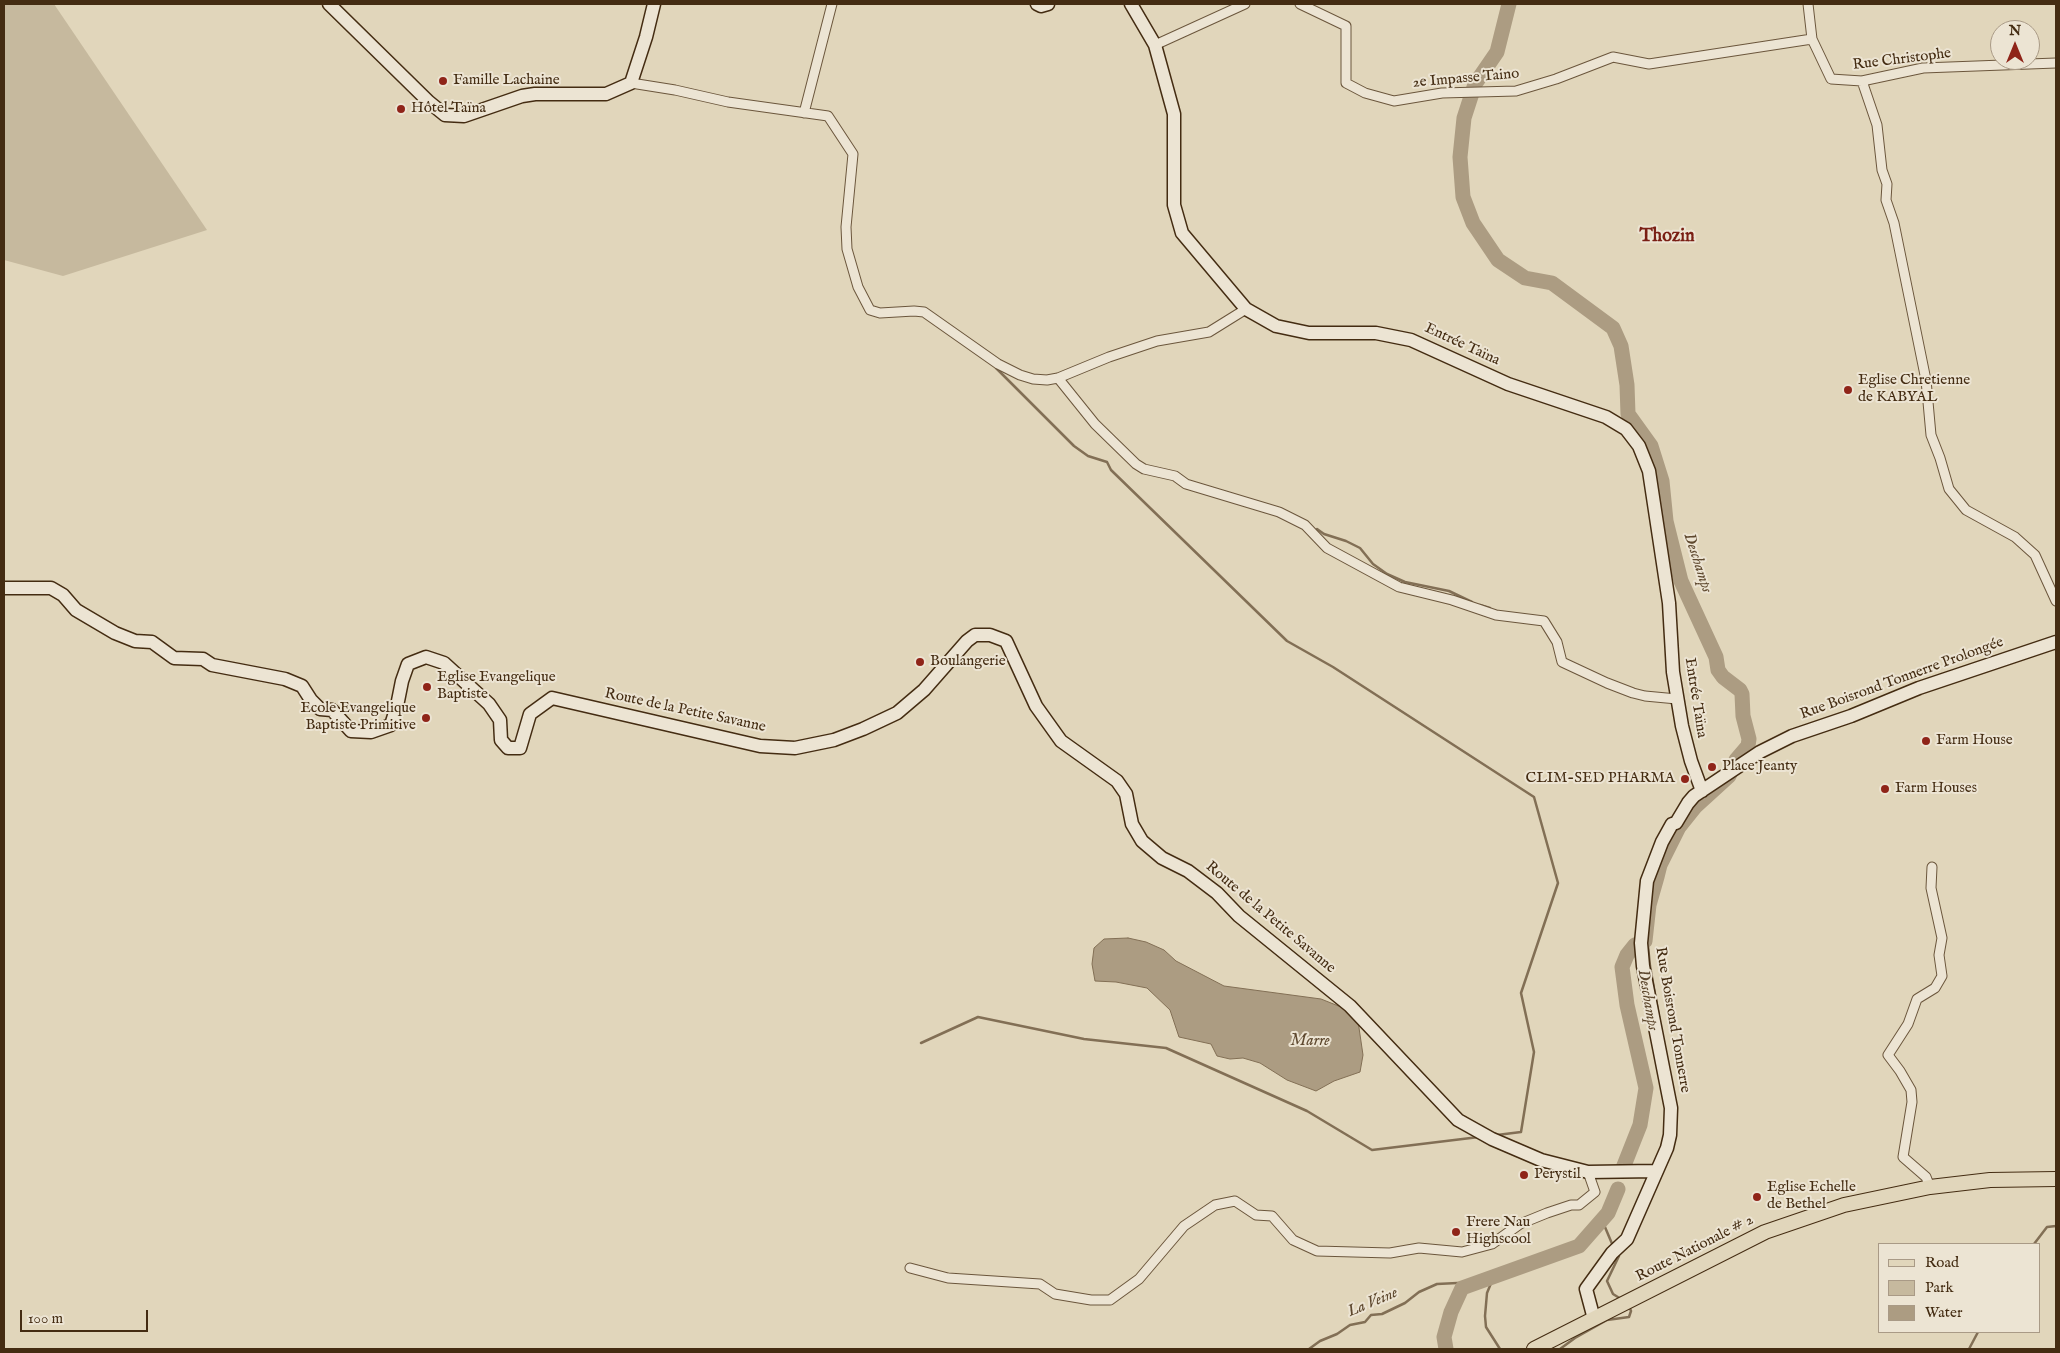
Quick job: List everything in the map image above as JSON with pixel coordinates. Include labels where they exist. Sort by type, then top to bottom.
[{"type":"main road","name":"Route Nationale # 2","points":[[1534,1349],[1550,1345],[1594,1319],[1765,1232],[1844,1205],[1930,1187],[1990,1180],[2056,1179]]},
{"type":"street","points":[[329,4],[429,102],[445,115],[464,116],[522,96],[535,94],[606,94],[630,83],[675,90],[728,102],[828,116],[853,154],[846,227],[847,249],[858,287],[870,310],[880,313],[914,310],[924,312],[1009,371],[1033,379],[1048,380],[1058,378],[1109,357],[1157,341],[1209,332],[1246,309]]},
{"type":"street","points":[[630,83],[646,37],[654,4]]},
{"type":"street","points":[[804,113],[832,4]]},
{"type":"street","points":[[1037,4],[1041,6],[1048,4]]},
{"type":"street","name":"Entrée Taïna","points":[[1131,4],[1155,45],[1174,114],[1174,205],[1182,233],[1246,309],[1276,326],[1309,333],[1376,333],[1411,340],[1508,384],[1606,417],[1626,430],[1639,446],[1649,471],[1669,604],[1673,672],[1677,699],[1685,740],[1702,791]]},
{"type":"street","points":[[1155,45],[1245,4]]},
{"type":"street","name":"2e Impasse Taino","points":[[1300,4],[1346,26],[1346,83],[1365,94],[1394,101],[1442,92],[1516,91],[1556,79],[1613,57],[1649,64],[1812,39]]},
{"type":"street","name":"Rue Christophe","points":[[1808,4],[1812,39],[1831,79],[1862,81],[1923,68],[2056,63]]},
{"type":"street","points":[[1862,81],[1877,126],[1882,170],[1888,184],[1886,200],[1894,223],[1926,380],[1931,435],[1949,489],[1966,510],[2015,537],[2035,555],[2056,601]]},
{"type":"street","points":[[1058,378],[1095,424],[1136,464],[1144,469],[1175,476],[1186,484],[1278,512],[1305,524],[1327,548],[1400,587],[1452,600],[1496,615],[1544,621],[1557,642],[1562,662],[1633,693],[1677,699]]},
{"type":"street","name":"Route de la Petite Savanne","points":[[4,588],[52,588],[63,596],[76,610],[115,633],[135,641],[152,642],[174,658],[203,659],[212,665],[285,679],[302,686],[311,700],[320,709],[332,710],[351,731],[371,732],[392,725],[402,680],[408,664],[426,657],[444,663],[489,704],[500,720],[501,740],[508,748],[520,748],[530,714],[552,698],[760,746],[795,748],[834,740],[863,730],[897,712],[924,690],[975,635],[990,635],[1006,641],[1036,706],[1061,741],[1117,781],[1126,794],[1132,824],[1142,842],[1162,858],[1188,871],[1217,893],[1239,916],[1350,1006],[1458,1120],[1492,1139],[1541,1160],[1588,1172],[1655,1171]]},
{"type":"street","name":"Rue Boisrond Tonnerre Prolongée","points":[[1760,752],[1792,736],[1851,716],[1919,688],[2056,642]]},
{"type":"street","name":"Rue Boisrond Tonnerre","points":[[1594,1319],[1586,1289],[1612,1253],[1626,1239],[1667,1148],[1671,1108],[1643,962],[1641,942],[1647,881],[1662,842],[1672,824],[1676,823],[1688,803],[1702,791],[1760,752]]},
{"type":"street","points":[[1930,1187],[1926,1177],[1903,1157],[1912,1102],[1911,1090],[1888,1055],[1908,1024],[1917,999],[1935,988],[1942,976],[1939,955],[1942,938],[1931,888],[1932,867]]},
{"type":"street","points":[[910,1268],[948,1278],[1040,1284],[1055,1294],[1092,1300],[1110,1300],[1139,1279],[1184,1226],[1216,1205],[1235,1200],[1256,1215],[1272,1216],[1293,1240],[1317,1251],[1390,1253],[1419,1248],[1462,1252],[1492,1244],[1520,1224],[1547,1213],[1571,1205],[1579,1205],[1595,1192],[1588,1172]]},
{"type":"green space","points":[[4,4],[54,4],[207,230],[63,276],[4,260]]},
{"type":"water","name":"Marre","points":[[1128,938],[1146,942],[1164,950],[1176,961],[1224,986],[1321,999],[1346,1009],[1358,1021],[1363,1055],[1360,1072],[1334,1081],[1316,1091],[1287,1080],[1260,1063],[1243,1058],[1230,1059],[1217,1056],[1211,1044],[1179,1037],[1170,1010],[1147,988],[1116,982],[1095,981],[1092,964],[1094,948],[1104,939]]},
{"type":"waterway","name":"Deschamps","points":[[1509,4],[1497,52],[1475,84],[1464,118],[1460,157],[1463,197],[1473,223],[1498,260],[1525,278],[1552,283],[1613,328],[1621,346],[1627,385],[1628,414],[1651,446],[1662,481],[1666,521],[1681,581],[1716,657],[1718,670],[1742,694],[1743,716],[1749,739],[1748,746],[1736,760],[1729,776],[1695,807],[1679,827],[1660,865],[1649,905],[1645,941],[1635,945],[1627,955],[1622,967],[1627,1005],[1646,1088],[1640,1125],[1623,1168]]},
{"type":"waterway","points":[[996,368],[1074,446],[1088,456],[1107,462],[1111,470],[1287,641],[1333,667],[1534,797],[1558,883],[1521,993],[1534,1052],[1521,1132],[1497,1135]]},
{"type":"waterway","points":[[1317,529],[1324,534],[1360,548],[1373,564],[1387,574],[1405,582],[1449,591],[1472,602]]},
{"type":"waterway","points":[[1480,605],[1490,608]]},
{"type":"waterway","points":[[1647,936],[1659,1017]]},
{"type":"waterway","points":[[921,1043],[978,1017],[1084,1039],[1166,1048],[1307,1111],[1372,1150],[1479,1137]]},
{"type":"waterway","name":"Deschamps","points":[[1446,1349],[1444,1337],[1451,1312],[1462,1288],[1579,1246],[1608,1213],[1618,1189]]},
{"type":"waterway","points":[[1602,1220],[1613,1246]]},
{"type":"waterway","points":[[2035,1243],[2047,1227],[2056,1226]]},
{"type":"waterway","points":[[1617,1253],[1619,1256],[1607,1281],[1613,1294],[1621,1299]]},
{"type":"waterway","points":[[1494,1276],[1487,1293],[1485,1316],[1486,1327],[1500,1349]]},
{"type":"waterway","name":"La Veine","points":[[1309,1349],[1350,1325],[1365,1322],[1371,1315],[1382,1314],[1405,1303],[1419,1292],[1437,1284],[1478,1282]]},
{"type":"waterway","points":[[1560,1349],[1607,1320],[1629,1317],[1631,1311],[1629,1306]]},
{"type":"waterway","points":[[1969,1349],[1977,1333]]},
{"type":"place","name":"Famille Lachaine","points":[[443,81]]},
{"type":"place","name":"Hôtel Taïna","points":[[401,109]]},
{"type":"place","name":"Eglise Chretienne de KABYAL","points":[[1848,390]]},
{"type":"place","name":"Boulangerie","points":[[920,662]]},
{"type":"place","name":"Eglise Evangelique Baptiste","points":[[427,687]]},
{"type":"place","name":"Ecole Evangelique Baptiste Primitive","points":[[426,718]]},
{"type":"place","name":"Farm House","points":[[1926,741]]},
{"type":"place","name":"Place Jeanty","points":[[1712,767]]},
{"type":"place","name":"CLIM-SED PHARMA","points":[[1685,779]]},
{"type":"place","name":"Farm Houses","points":[[1885,789]]},
{"type":"place","name":"Perystil","points":[[1524,1175]]},
{"type":"place","name":"Eglise Echelle de Bethel","points":[[1757,1197]]},
{"type":"place","name":"Frere Nau Highscool","points":[[1456,1232]]},
{"type":"district","name":"Thozin","points":[[1667,237]]}]
